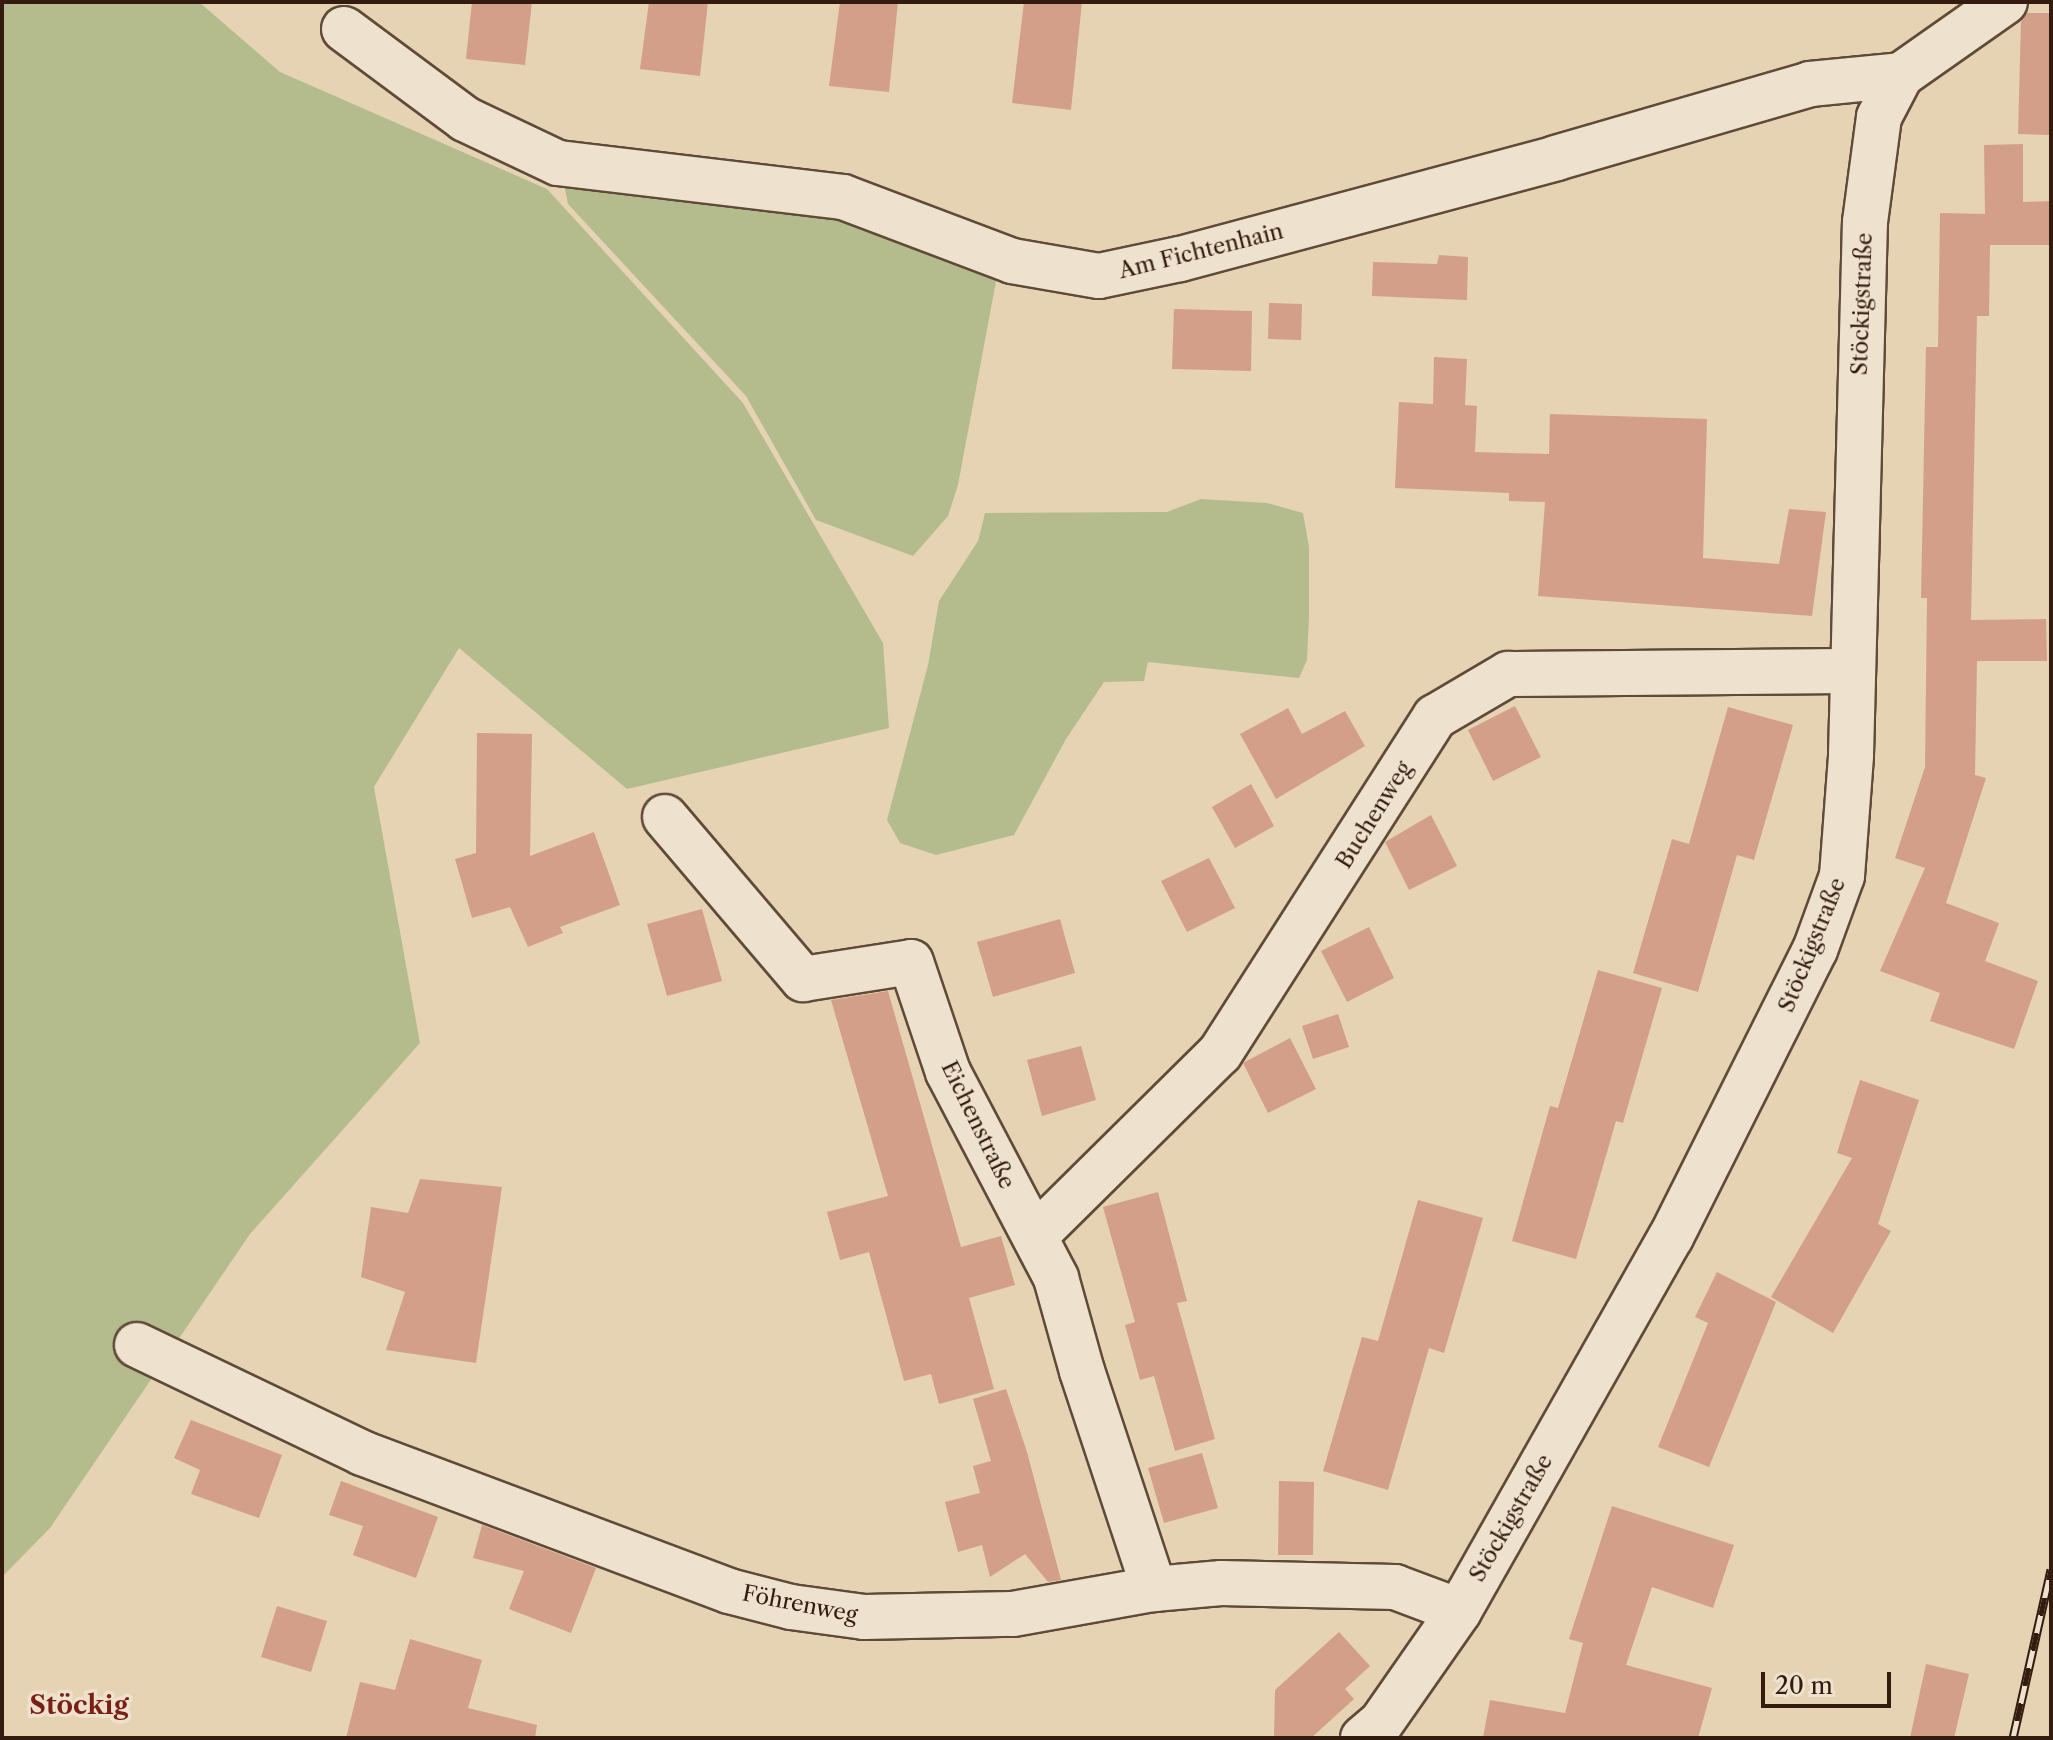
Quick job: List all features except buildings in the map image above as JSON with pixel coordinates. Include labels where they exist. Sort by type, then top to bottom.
[{"type":"street","name":"Stöckigstraße","points":[[1363,1738],[1381,1723],[1459,1611],[1671,1237],[1815,950],[1842,876],[1851,755],[1865,222],[1879,117],[1901,75],[2005,2]]},
{"type":"street","name":"Am Fichtenhain","points":[[344,29],[465,119],[558,163],[843,197],[1012,261],[1099,276],[1180,259],[1556,158],[1810,84],[1901,75]]},
{"type":"street","name":"Buchenweg","points":[[1035,1236],[1220,1053],[1435,717],[1508,674],[1852,671]]},
{"type":"street","name":"Eichenstraße","points":[[665,817],[803,979],[911,962],[948,1072],[1056,1278],[1082,1371],[1154,1589]]},
{"type":"street","name":"Föhrenweg","points":[[137,1345],[362,1453],[729,1591],[791,1607],[864,1617],[983,1616],[1013,1614],[1154,1589],[1221,1583],[1395,1587],[1459,1611]]},
{"type":"green space","points":[[2,2],[199,2],[280,72],[547,189],[743,403],[883,643],[889,728],[627,789],[459,648],[374,787],[420,1043],[250,1234],[50,1528],[2,1577]]},
{"type":"green space","points":[[562,174],[838,213],[997,276],[958,485],[948,516],[913,556],[816,520],[746,396],[568,204]]},
{"type":"green space","points":[[1201,499],[1267,503],[1303,513],[1309,547],[1309,617],[1307,660],[1299,678],[1148,662],[1144,681],[1104,682],[1066,739],[1014,835],[936,855],[900,843],[887,820],[928,665],[939,601],[978,541],[985,513],[1167,512]]},
{"type":"railway","points":[[2013,1738],[2051,1569]]},
{"type":"district","name":"Stöckig","points":[[79,1706]]}]
